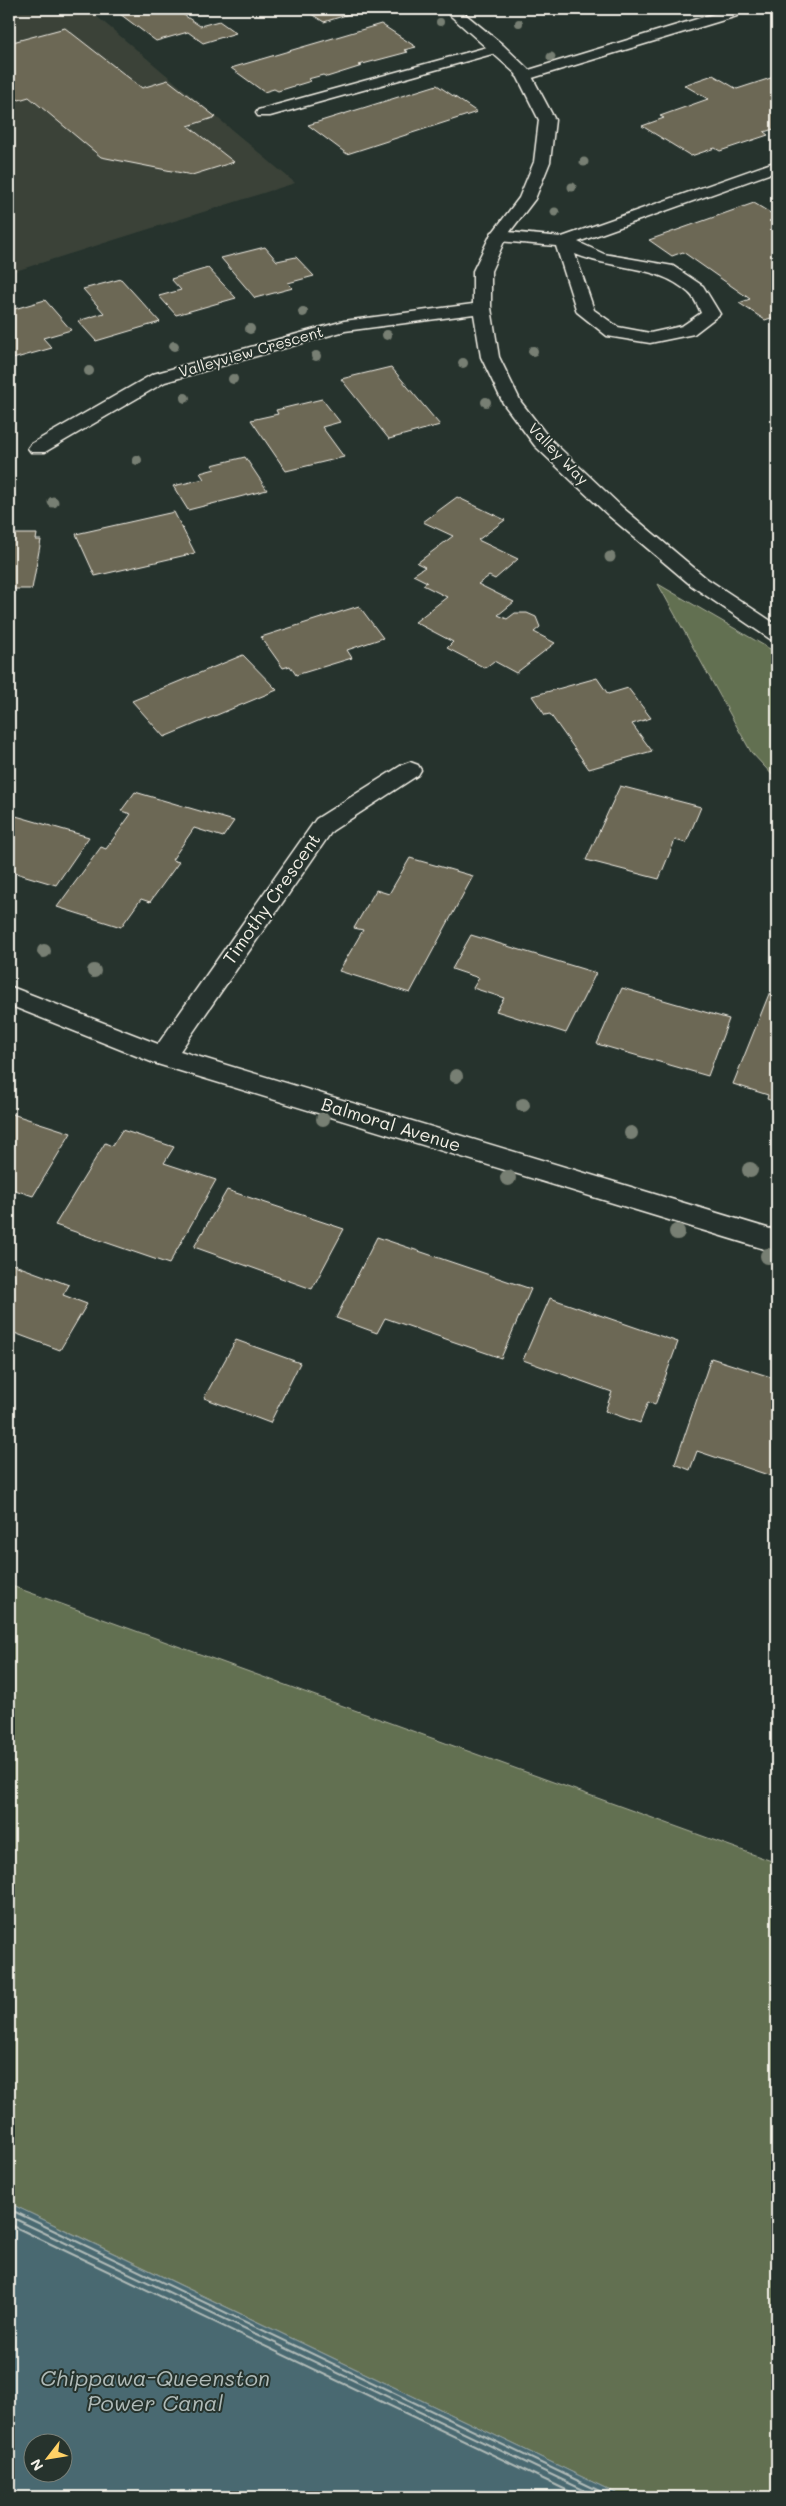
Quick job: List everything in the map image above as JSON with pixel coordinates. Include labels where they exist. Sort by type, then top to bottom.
[{"type":"street","name":"Valley Way","points":[[450,9],[498,48],[524,76],[547,120],[542,162],[527,199],[498,236],[482,271],[482,308],[490,357],[512,404],[542,442],[616,512],[699,582],[777,634]]},
{"type":"street","points":[[524,76],[732,13],[725,9]]},
{"type":"street","points":[[264,113],[498,48]]},
{"type":"street","points":[[563,242],[776,166]]},
{"type":"street","points":[[498,236],[563,242],[600,258],[667,270],[696,290],[711,314],[688,330],[650,338],[613,332],[586,312],[563,242]]},
{"type":"street","name":"Valleyview Crescent","points":[[38,448],[159,378],[344,326],[482,308]]},
{"type":"street","name":"Timothy Crescent","points":[[163,1056],[324,825],[410,770]]},
{"type":"street","name":"Balmoral Avenue","points":[[9,995],[163,1056],[777,1242]]},
{"type":"shaded area","points":[[31,9],[88,9],[295,183],[9,273],[9,15]]},
{"type":"green space","points":[[658,584],[777,653],[777,780],[751,752]]},
{"type":"green space","points":[[9,1585],[777,1863],[777,2497],[624,2497],[9,2203]]},
{"type":"water","name":"Chippawa-Queenston Power Canal","points":[[9,2203],[624,2497],[9,2497]]},
{"type":"building","points":[[123,9],[175,9],[200,26],[219,21],[236,33],[203,43],[188,32],[156,41],[116,11]]},
{"type":"building","points":[[318,9],[365,9],[324,22],[308,12]]},
{"type":"building","points":[[381,24],[416,47],[404,50],[408,52],[359,65],[362,66],[327,77],[323,75],[308,79],[311,81],[278,91],[274,89],[264,92],[231,68]]},
{"type":"building","points":[[65,28],[142,88],[168,80],[216,117],[188,126],[234,162],[192,175],[101,157],[29,97],[19,100],[9,91],[9,43]]},
{"type":"building","points":[[713,75],[737,89],[777,76],[777,128],[764,132],[768,135],[720,151],[715,148],[691,156],[642,126],[664,118],[660,116],[708,99],[684,85]]},
{"type":"building","points":[[437,85],[477,112],[347,154],[308,125]]},
{"type":"building","points":[[754,203],[777,217],[769,221],[777,227],[777,316],[765,320],[739,303],[750,299],[683,252],[672,256],[649,240]]},
{"type":"building","points":[[265,247],[277,261],[296,257],[314,276],[288,283],[293,288],[255,298],[221,258]]},
{"type":"building","points":[[208,268],[236,298],[176,315],[159,296],[181,290],[171,279]]},
{"type":"building","points":[[121,279],[160,322],[96,341],[78,321],[104,313],[83,289]]},
{"type":"building","points":[[45,300],[71,330],[43,338],[52,348],[9,360],[9,314],[14,313],[11,310]]},
{"type":"building","points":[[391,367],[440,425],[389,439],[341,379]]},
{"type":"building","points":[[322,399],[340,422],[322,427],[344,457],[286,471],[251,420],[278,414],[276,410]]},
{"type":"building","points":[[245,457],[267,490],[188,510],[173,486],[204,479],[200,473],[215,469],[212,465]]},
{"type":"building","points":[[457,497],[505,520],[478,540],[518,559],[495,579],[489,576],[478,584],[514,602],[498,615],[507,619],[515,613],[527,613],[536,617],[540,627],[534,632],[555,643],[516,673],[494,661],[485,668],[447,648],[453,642],[415,622],[447,597],[423,585],[427,582],[413,575],[425,567],[417,563],[453,536],[423,522]]},
{"type":"building","points":[[174,512],[195,553],[95,576],[76,534]]},
{"type":"building","points":[[9,534],[37,534],[36,540],[41,540],[32,589],[9,589]]},
{"type":"building","points":[[359,606],[383,638],[347,650],[352,658],[296,675],[290,666],[283,668],[261,637]]},
{"type":"building","points":[[243,655],[277,690],[164,737],[132,701]]},
{"type":"building","points":[[597,678],[608,694],[628,688],[651,718],[632,724],[652,751],[589,769],[550,714],[545,715],[532,696]]},
{"type":"building","points":[[620,786],[701,807],[686,843],[675,840],[659,879],[586,860]]},
{"type":"building","points":[[135,792],[234,821],[223,837],[194,828],[172,860],[179,862],[150,902],[141,899],[121,927],[57,907],[101,847],[106,849],[131,814],[121,811]]},
{"type":"building","points":[[9,814],[89,837],[56,885],[9,871]]},
{"type":"building","points":[[410,858],[473,876],[410,993],[339,971],[363,930],[354,928],[376,890],[389,894]]},
{"type":"building","points":[[471,935],[596,973],[566,1033],[496,1011],[504,998],[473,988],[479,978],[452,969]]},
{"type":"building","points":[[622,988],[729,1019],[708,1076],[597,1044]]},
{"type":"building","points":[[769,994],[777,996],[777,1103],[767,1099],[768,1095],[733,1084]]},
{"type":"building","points":[[9,1113],[71,1133],[33,1196],[9,1188]]},
{"type":"building","points":[[122,1130],[174,1147],[164,1163],[216,1180],[169,1264],[55,1225],[105,1143],[112,1146]]},
{"type":"building","points":[[227,1190],[344,1229],[312,1289],[194,1247]]},
{"type":"building","points":[[377,1237],[531,1289],[501,1358],[385,1318],[377,1333],[336,1318]]},
{"type":"building","points":[[9,1263],[69,1285],[63,1295],[87,1304],[60,1350],[9,1331]]},
{"type":"building","points":[[550,1298],[678,1342],[655,1405],[648,1402],[640,1423],[605,1411],[612,1392],[523,1360]]},
{"type":"building","points":[[236,1340],[300,1363],[270,1423],[204,1398]]},
{"type":"building","points":[[711,1358],[777,1379],[777,1478],[697,1451],[690,1470],[675,1464]]}]
